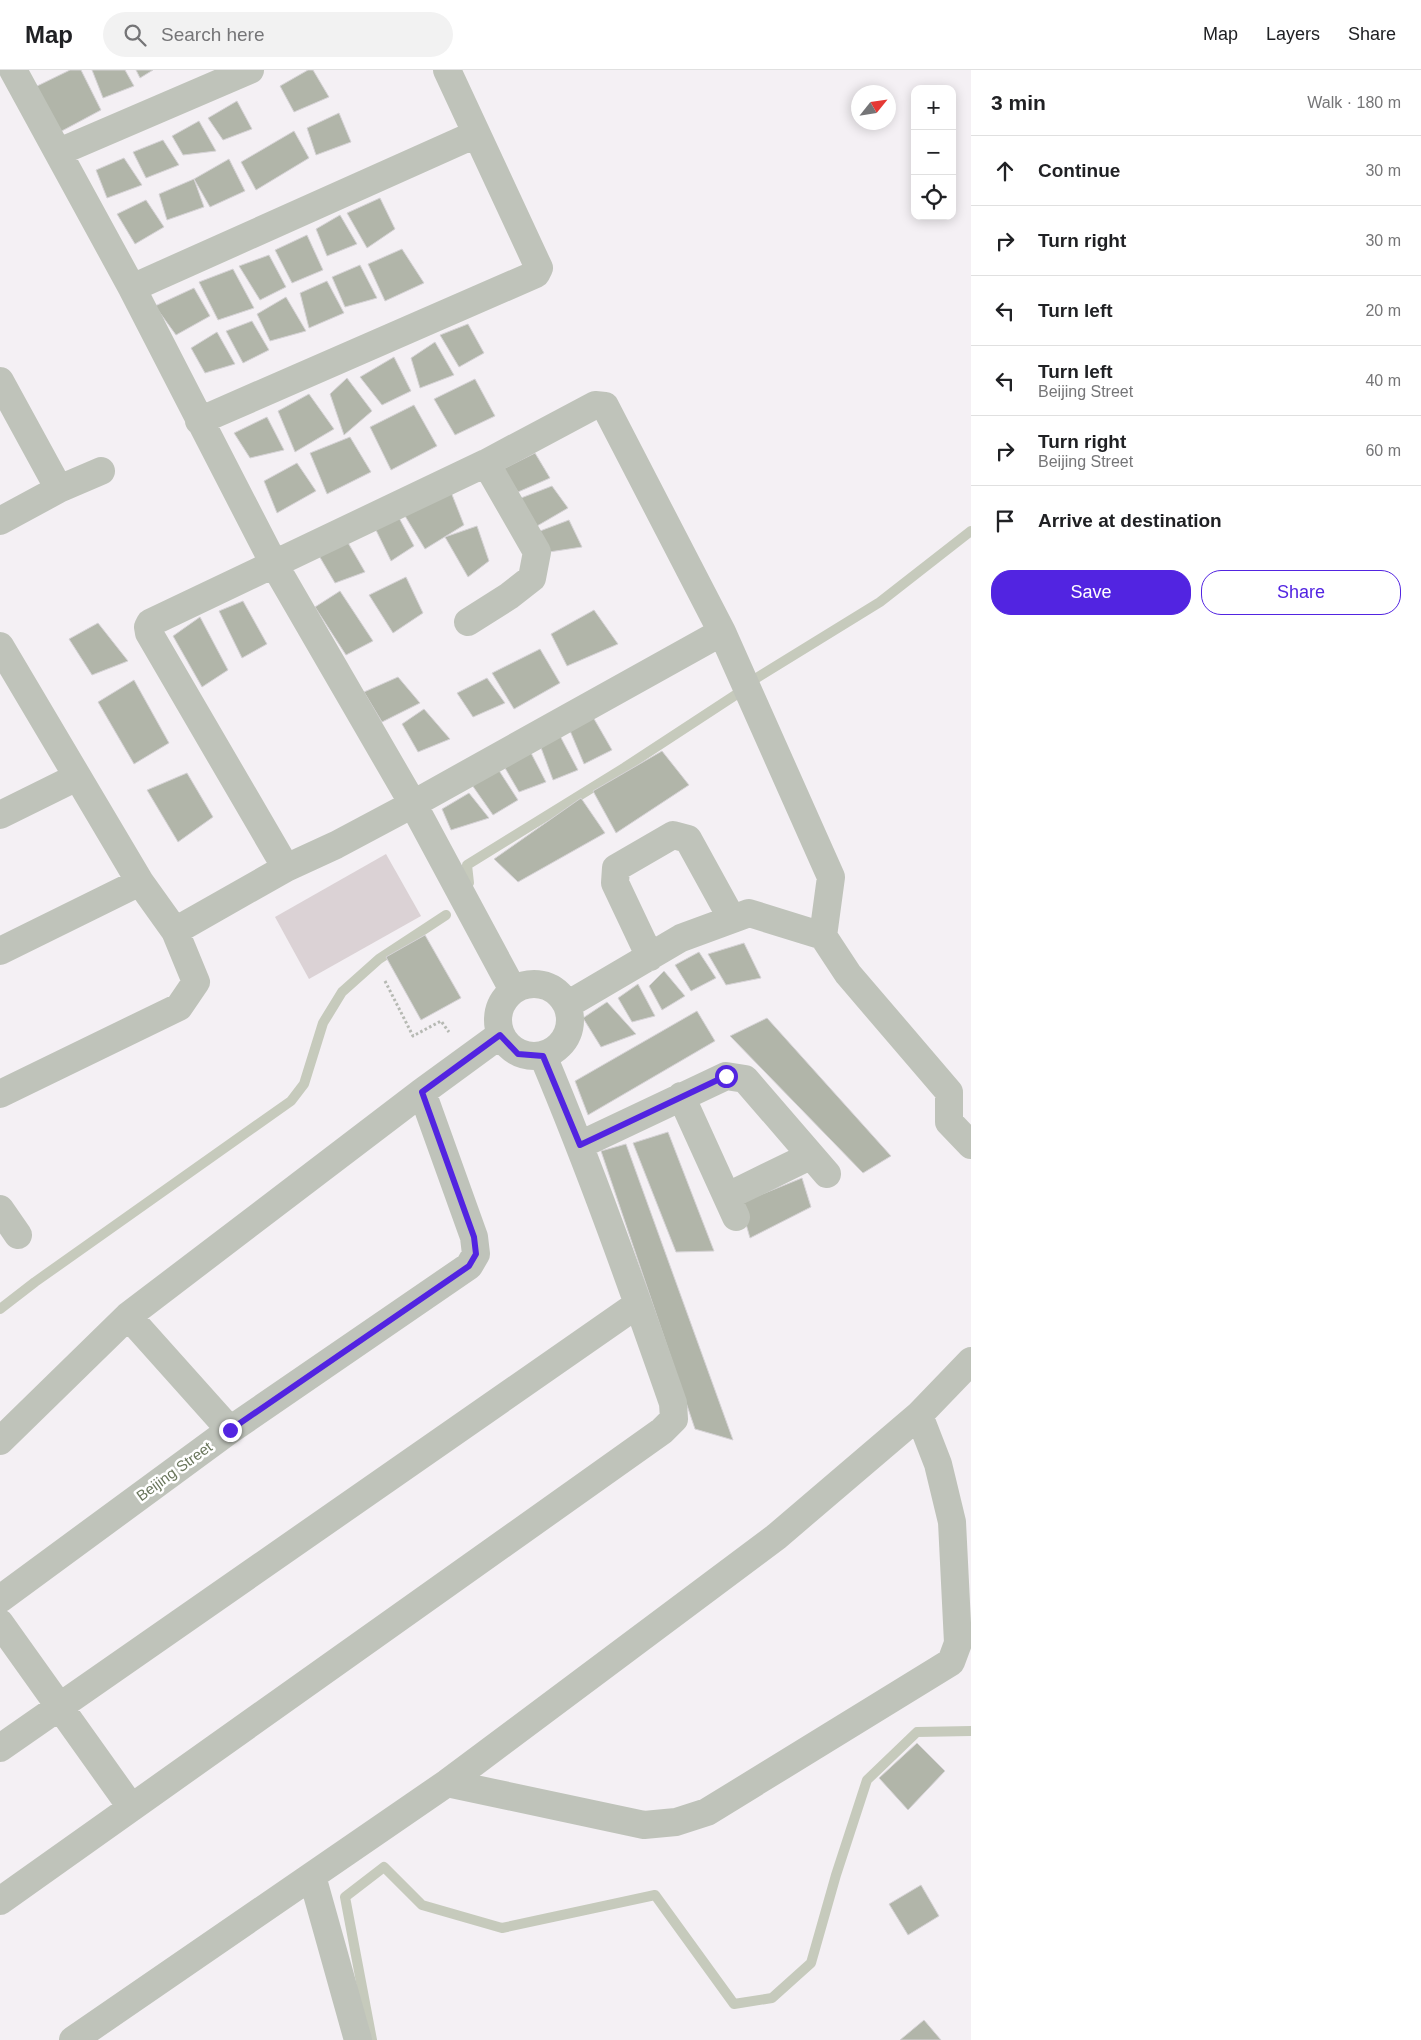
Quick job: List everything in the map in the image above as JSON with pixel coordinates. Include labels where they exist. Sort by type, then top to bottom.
[{"type":"street","points":[[13,70],[132,288],[274,564],[413,804],[513,990]]},
{"type":"street","points":[[59,152],[250,70]]},
{"type":"street","points":[[199,421],[536,274],[538,268],[447,70]]},
{"type":"street","points":[[132,288],[476,134]]},
{"type":"street","points":[[0,381],[59,489]]},
{"type":"street","points":[[286,868],[149,633],[148,627],[150,623],[486,463],[595,405],[605,406],[722,632],[831,877],[823,936]]},
{"type":"street","points":[[468,622],[510,596],[532,578],[537,552],[486,463]]},
{"type":"street","points":[[0,521],[59,489],[102,471]]},
{"type":"street","points":[[175,931],[286,868],[336,845],[413,804],[722,632]]},
{"type":"street","points":[[0,646],[8,676],[77,777],[140,882],[175,931],[196,982],[179,1007],[0,1094]]},
{"type":"street","points":[[0,815],[77,777]]},
{"type":"street","points":[[650,957],[615,883],[616,868],[672,835],[688,840],[732,919]]},
{"type":"street","points":[[0,951],[140,882]]},
{"type":"street","points":[[567,1005],[681,938],[749,913],[823,936],[848,974],[960,1093],[949,1122],[971,1145]]},
{"type":"street","points":[[534,983],[554,989],[567,1005],[570,1026],[561,1045],[543,1056],[518,1054],[500,1035],[498,1010],[513,990],[534,983]]},
{"type":"street","points":[[0,1441],[128,1316],[468,1057],[500,1035]]},
{"type":"street","points":[[0,1900],[662,1432],[674,1419],[673,1403],[638,1304],[580,1145],[543,1056]]},
{"type":"street","points":[[580,1145],[681,1096],[726,1076],[745,1079],[819,1165],[732,1207],[681,1096]]},
{"type":"street","name":"Beijing Street","points":[[0,1599],[230,1430],[469,1266],[476,1254],[474,1237],[422,1092]]},
{"type":"street","points":[[0,1209],[18,1235]]},
{"type":"street","points":[[0,1748],[638,1304]]},
{"type":"street","points":[[128,1316],[230,1430]]},
{"type":"street","points":[[73,2040],[448,1783],[776,1537],[919,1415],[971,1361]]},
{"type":"street","points":[[448,1783],[644,1825],[676,1822],[707,1812],[951,1662],[958,1644],[952,1522],[938,1464],[919,1415]]},
{"type":"street","points":[[0,1623],[131,1807]]},
{"type":"street","points":[[312,1876],[358,2040]]},
{"type":"path","points":[[384,981],[413,1036],[441,1021],[468,1057]]},
{"type":"shaded area","points":[[386,854],[421,916],[309,979],[275,917]]},
{"type":"building","points":[[70,70],[81,70],[101,110],[58,133],[31,89]]},
{"type":"building","points":[[92,70],[125,70],[134,86],[103,98]]},
{"type":"building","points":[[136,70],[153,70],[140,78]]},
{"type":"building","points":[[308,70],[313,70],[329,97],[294,112],[280,86]]},
{"type":"building","points":[[237,101],[252,129],[223,140],[208,118]]},
{"type":"building","points":[[339,113],[351,142],[316,155],[307,128]]},
{"type":"building","points":[[199,121],[216,151],[183,155],[172,136]]},
{"type":"building","points":[[294,131],[309,158],[256,190],[241,162]]},
{"type":"building","points":[[163,140],[179,165],[146,178],[133,152]]},
{"type":"building","points":[[124,158],[142,185],[107,198],[96,170]]},
{"type":"building","points":[[229,159],[245,191],[210,207],[194,179]]},
{"type":"building","points":[[194,179],[204,207],[167,220],[159,194]]},
{"type":"building","points":[[380,198],[395,229],[367,248],[347,213]]},
{"type":"building","points":[[146,200],[164,227],[135,244],[117,214]]},
{"type":"building","points":[[340,215],[357,244],[327,256],[316,229]]},
{"type":"building","points":[[307,235],[323,270],[292,283],[275,250]]},
{"type":"building","points":[[402,249],[424,283],[385,301],[368,264]]},
{"type":"building","points":[[269,255],[286,287],[260,300],[239,266]]},
{"type":"building","points":[[360,265],[377,298],[345,307],[332,277]]},
{"type":"building","points":[[233,269],[254,308],[218,320],[199,282]]},
{"type":"building","points":[[327,281],[344,313],[309,328],[300,293]]},
{"type":"building","points":[[194,288],[210,316],[176,335],[155,306]]},
{"type":"building","points":[[286,297],[306,331],[270,341],[257,314]]},
{"type":"building","points":[[252,321],[269,350],[243,363],[226,331]]},
{"type":"building","points":[[468,324],[484,353],[459,367],[440,335]]},
{"type":"building","points":[[217,332],[235,364],[205,373],[191,348]]},
{"type":"building","points":[[435,342],[454,375],[420,388],[411,358]]},
{"type":"building","points":[[394,357],[411,391],[382,405],[360,377]]},
{"type":"building","points":[[347,378],[372,411],[344,435],[330,394]]},
{"type":"building","points":[[475,379],[495,416],[455,435],[434,399]]},
{"type":"building","points":[[309,394],[334,429],[295,452],[278,411]]},
{"type":"building","points":[[414,405],[437,446],[391,470],[370,427]]},
{"type":"building","points":[[267,417],[284,450],[250,458],[234,433]]},
{"type":"building","points":[[350,437],[371,472],[327,494],[310,453]]},
{"type":"building","points":[[535,453],[550,478],[518,492],[503,469]]},
{"type":"building","points":[[297,463],[316,491],[277,513],[264,481]]},
{"type":"building","points":[[552,486],[568,508],[537,526],[521,498]]},
{"type":"building","points":[[449,487],[464,525],[425,549],[402,511]]},
{"type":"building","points":[[398,516],[414,546],[391,561],[374,526]]},
{"type":"building","points":[[569,520],[582,547],[549,552],[540,531]]},
{"type":"building","points":[[477,526],[489,561],[468,577],[445,537]]},
{"type":"building","points":[[347,541],[365,572],[335,583],[318,554]]},
{"type":"building","points":[[406,577],[423,613],[393,633],[369,595]]},
{"type":"building","points":[[340,591],[373,641],[346,655],[315,607]]},
{"type":"building","points":[[243,601],[267,644],[242,658],[219,611]]},
{"type":"building","points":[[594,610],[618,644],[567,666],[551,634]]},
{"type":"building","points":[[200,617],[228,670],[202,687],[173,636]]},
{"type":"building","points":[[98,623],[128,661],[92,675],[69,639]]},
{"type":"building","points":[[540,649],[560,683],[514,709],[492,673]]},
{"type":"building","points":[[398,677],[420,703],[382,722],[364,692]]},
{"type":"building","points":[[487,678],[505,703],[473,717],[457,693]]},
{"type":"building","points":[[134,680],[169,743],[134,764],[98,702]]},
{"type":"building","points":[[424,709],[450,739],[418,752],[402,724]]},
{"type":"building","points":[[593,717],[612,750],[584,764],[568,726]]},
{"type":"building","points":[[559,734],[578,770],[553,780],[540,745]]},
{"type":"building","points":[[530,751],[546,782],[519,792],[505,768]]},
{"type":"building","points":[[662,751],[689,785],[616,833],[593,791]]},
{"type":"building","points":[[498,769],[518,800],[493,815],[472,785]]},
{"type":"building","points":[[187,773],[213,817],[178,842],[147,790]]},
{"type":"building","points":[[469,793],[489,818],[451,830],[442,809]]},
{"type":"building","points":[[581,798],[605,833],[518,882],[494,859]]},
{"type":"building","points":[[425,935],[461,998],[421,1020],[386,957]]},
{"type":"building","points":[[744,943],[761,978],[726,985],[708,954]]},
{"type":"building","points":[[699,952],[716,978],[691,991],[675,965]]},
{"type":"building","points":[[664,971],[685,996],[662,1010],[649,986]]},
{"type":"building","points":[[638,984],[655,1016],[632,1022],[618,998]]},
{"type":"building","points":[[607,1002],[636,1034],[601,1047],[583,1018]]},
{"type":"building","points":[[697,1011],[715,1041],[588,1115],[575,1081]]},
{"type":"building","points":[[767,1018],[891,1156],[863,1173],[730,1036]]},
{"type":"building","points":[[668,1132],[714,1251],[676,1252],[633,1143]]},
{"type":"building","points":[[626,1144],[733,1440],[695,1429],[601,1151]]},
{"type":"building","points":[[802,1178],[811,1207],[750,1238],[740,1203]]},
{"type":"building","points":[[917,1743],[945,1771],[908,1810],[879,1778]]},
{"type":"building","points":[[921,1885],[939,1916],[908,1935],[889,1904]]},
{"type":"building","points":[[924,2020],[941,2040],[900,2040]]},
{"type":"waterway","points":[[755,679],[880,602],[971,531]]},
{"type":"waterway","points":[[469,883],[467,865],[624,768],[737,694]]},
{"type":"waterway","points":[[0,1309],[35,1282],[291,1101],[304,1084],[323,1023],[342,992],[379,959],[446,915]]},
{"type":"waterway","points":[[372,2040],[345,1897],[384,1867],[422,1905],[502,1928],[655,1895],[734,2004],[772,1998],[811,1963],[836,1875],[867,1780],[917,1732],[971,1731]]},
{"type":"route","points":[[230,1430],[469,1266],[476,1254],[474,1237],[422,1092],[468,1057],[500,1035],[518,1054],[543,1056],[580,1145],[726,1076]]}]
